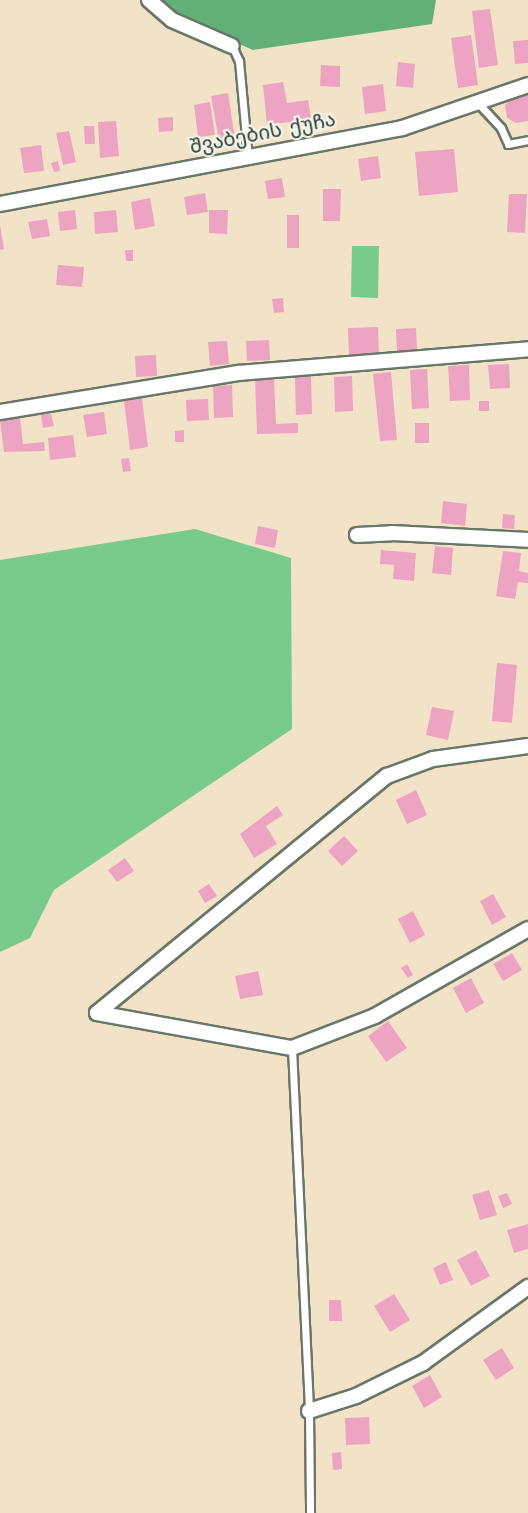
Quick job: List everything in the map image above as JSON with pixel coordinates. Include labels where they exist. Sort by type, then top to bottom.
[{"type":"street","points":[[149,0],[172,20],[232,46]]},
{"type":"street","name":"შვაბების ქუჩა","points":[[0,204],[402,128],[528,85]]},
{"type":"street","points":[[0,412],[239,373],[528,349]]},
{"type":"street","points":[[357,536],[392,533],[528,540]]},
{"type":"street","points":[[528,746],[433,759],[387,776],[97,1013],[292,1047],[375,1016],[528,929]]},
{"type":"street","points":[[309,1411],[356,1396],[423,1363],[528,1287]]},
{"type":"lane","points":[[232,46],[239,61],[248,158]]},
{"type":"lane","points":[[477,102],[501,128],[508,144],[528,141]]},
{"type":"lane","points":[[292,1047],[309,1411],[310,1513]]},
{"type":"green space","points":[[155,0],[436,0],[432,24],[253,50],[174,16]]},
{"type":"green space","points":[[352,246],[379,246],[378,298],[351,297]]},
{"type":"green space","points":[[195,529],[291,558],[292,729],[54,890],[30,938],[0,952],[0,560]]},
{"type":"building","points":[[490,9],[498,65],[479,68],[472,11]]},
{"type":"building","points":[[471,35],[478,85],[458,88],[451,38]]},
{"type":"building","points":[[528,40],[528,63],[515,64],[513,41]]},
{"type":"building","points":[[398,62],[415,64],[413,88],[396,86]]},
{"type":"building","points":[[321,65],[340,66],[340,87],[320,86]]},
{"type":"building","points":[[283,82],[287,103],[308,100],[312,124],[290,128],[289,122],[267,125],[263,85]]},
{"type":"building","points":[[383,84],[386,111],[365,114],[362,87]]},
{"type":"building","points":[[228,93],[235,139],[219,141],[211,96]]},
{"type":"building","points":[[528,95],[528,121],[516,123],[507,118],[505,105],[512,97]]},
{"type":"building","points":[[210,102],[215,135],[198,137],[194,105]]},
{"type":"building","points":[[173,117],[173,131],[159,132],[158,118]]},
{"type":"building","points":[[116,121],[119,156],[100,158],[98,122]]},
{"type":"building","points":[[84,126],[94,126],[95,144],[85,144]]},
{"type":"building","points":[[69,131],[76,162],[63,165],[56,133]]},
{"type":"building","points":[[41,145],[44,171],[24,173],[20,148]]},
{"type":"building","points":[[454,149],[458,192],[419,196],[415,152]]},
{"type":"building","points":[[378,156],[381,178],[361,181],[358,159]]},
{"type":"building","points":[[58,161],[60,171],[54,172],[51,163]]},
{"type":"building","points":[[282,178],[285,197],[268,199],[265,181]]},
{"type":"building","points":[[323,189],[341,189],[340,221],[323,221]]},
{"type":"building","points":[[205,193],[208,212],[187,215],[184,197]]},
{"type":"building","points":[[509,194],[527,194],[525,233],[507,232]]},
{"type":"building","points":[[150,198],[155,226],[135,230],[131,202]]},
{"type":"building","points":[[75,210],[77,229],[60,231],[58,212]]},
{"type":"building","points":[[116,210],[118,232],[95,234],[94,212]]},
{"type":"building","points":[[209,210],[228,210],[227,234],[209,233]]},
{"type":"building","points":[[287,215],[299,215],[299,248],[287,248]]},
{"type":"building","points":[[47,219],[50,236],[32,239],[28,222]]},
{"type":"building","points":[[0,225],[4,249],[0,250]]},
{"type":"building","points":[[125,250],[133,250],[133,261],[126,261]]},
{"type":"building","points":[[58,265],[84,267],[82,287],[56,285]]},
{"type":"building","points":[[283,298],[284,312],[274,313],[272,299]]},
{"type":"building","points":[[378,327],[379,355],[349,355],[348,328]]},
{"type":"building","points":[[416,328],[417,350],[397,351],[396,329]]},
{"type":"building","points":[[269,340],[270,360],[247,361],[246,341]]},
{"type":"building","points":[[227,341],[229,364],[210,366],[208,342]]},
{"type":"building","points":[[156,355],[157,376],[136,377],[135,356]]},
{"type":"building","points":[[509,364],[510,388],[490,389],[488,365]]},
{"type":"building","points":[[469,365],[470,400],[450,401],[448,366]]},
{"type":"building","points":[[427,369],[429,408],[412,409],[410,370]]},
{"type":"building","points":[[391,372],[397,440],[380,441],[373,374]]},
{"type":"building","points":[[352,376],[353,411],[335,412],[334,377]]},
{"type":"building","points":[[295,377],[311,377],[312,414],[296,415]]},
{"type":"building","points":[[255,380],[274,380],[276,424],[298,423],[298,433],[257,434]]},
{"type":"building","points":[[232,385],[233,417],[214,418],[213,386]]},
{"type":"building","points":[[142,398],[148,447],[130,450],[124,401]]},
{"type":"building","points":[[208,399],[209,420],[187,421],[186,400]]},
{"type":"building","points":[[479,401],[489,401],[489,411],[479,411]]},
{"type":"building","points":[[104,412],[107,434],[87,437],[83,415]]},
{"type":"building","points":[[51,414],[54,426],[43,428],[41,415]]},
{"type":"building","points":[[20,418],[23,444],[44,442],[45,451],[4,452],[0,420]]},
{"type":"building","points":[[415,423],[429,423],[429,443],[415,443]]},
{"type":"building","points":[[184,430],[184,442],[175,442],[175,431]]},
{"type":"building","points":[[73,435],[76,457],[50,460],[48,438]]},
{"type":"building","points":[[129,458],[131,471],[123,472],[121,459]]},
{"type":"building","points":[[443,501],[467,504],[465,526],[441,523]]},
{"type":"building","points":[[503,514],[515,515],[514,529],[502,528]]},
{"type":"building","points":[[258,526],[278,530],[275,548],[255,544]]},
{"type":"building","points":[[435,546],[453,548],[451,575],[432,573]]},
{"type":"building","points":[[381,550],[416,553],[414,581],[393,579],[394,565],[380,564]]},
{"type":"building","points":[[503,551],[521,553],[519,571],[528,573],[528,583],[518,582],[515,599],[496,596]]},
{"type":"building","points":[[497,663],[517,665],[512,723],[492,721]]},
{"type":"building","points":[[432,707],[454,711],[448,740],[426,735]]},
{"type":"building","points":[[416,790],[427,815],[407,824],[396,800]]},
{"type":"building","points":[[277,806],[283,815],[266,826],[277,844],[254,858],[240,834]]},
{"type":"building","points":[[344,836],[358,851],[342,866],[328,851]]},
{"type":"building","points":[[125,858],[134,871],[117,882],[108,870]]},
{"type":"building","points":[[209,884],[217,896],[205,903],[198,891]]},
{"type":"building","points":[[493,894],[506,917],[492,925],[480,901]]},
{"type":"building","points":[[413,911],[425,935],[410,943],[398,919]]},
{"type":"building","points":[[512,953],[522,970],[503,981],[493,964]]},
{"type":"building","points":[[407,964],[413,975],[408,978],[401,968]]},
{"type":"building","points":[[258,971],[263,995],[240,999],[235,976]]},
{"type":"building","points":[[471,978],[484,1003],[466,1013],[453,988]]},
{"type":"building","points":[[388,1021],[407,1048],[386,1062],[368,1036]]},
{"type":"building","points":[[489,1190],[497,1215],[480,1220],[472,1195]]},
{"type":"building","points":[[507,1193],[512,1204],[503,1208],[498,1196]]},
{"type":"building","points":[[528,1224],[528,1249],[514,1253],[507,1230]]},
{"type":"building","points":[[476,1250],[490,1276],[471,1286],[457,1260]]},
{"type":"building","points":[[446,1262],[453,1280],[440,1285],[433,1268]]},
{"type":"building","points":[[394,1294],[410,1320],[390,1332],[374,1306]]},
{"type":"building","points":[[329,1300],[341,1300],[342,1321],[329,1321]]},
{"type":"building","points":[[502,1348],[514,1368],[496,1380],[483,1360]]},
{"type":"building","points":[[430,1375],[442,1397],[424,1408],[412,1386]]},
{"type":"building","points":[[369,1417],[370,1444],[346,1445],[345,1418]]},
{"type":"building","points":[[341,1452],[342,1469],[333,1470],[332,1453]]}]
